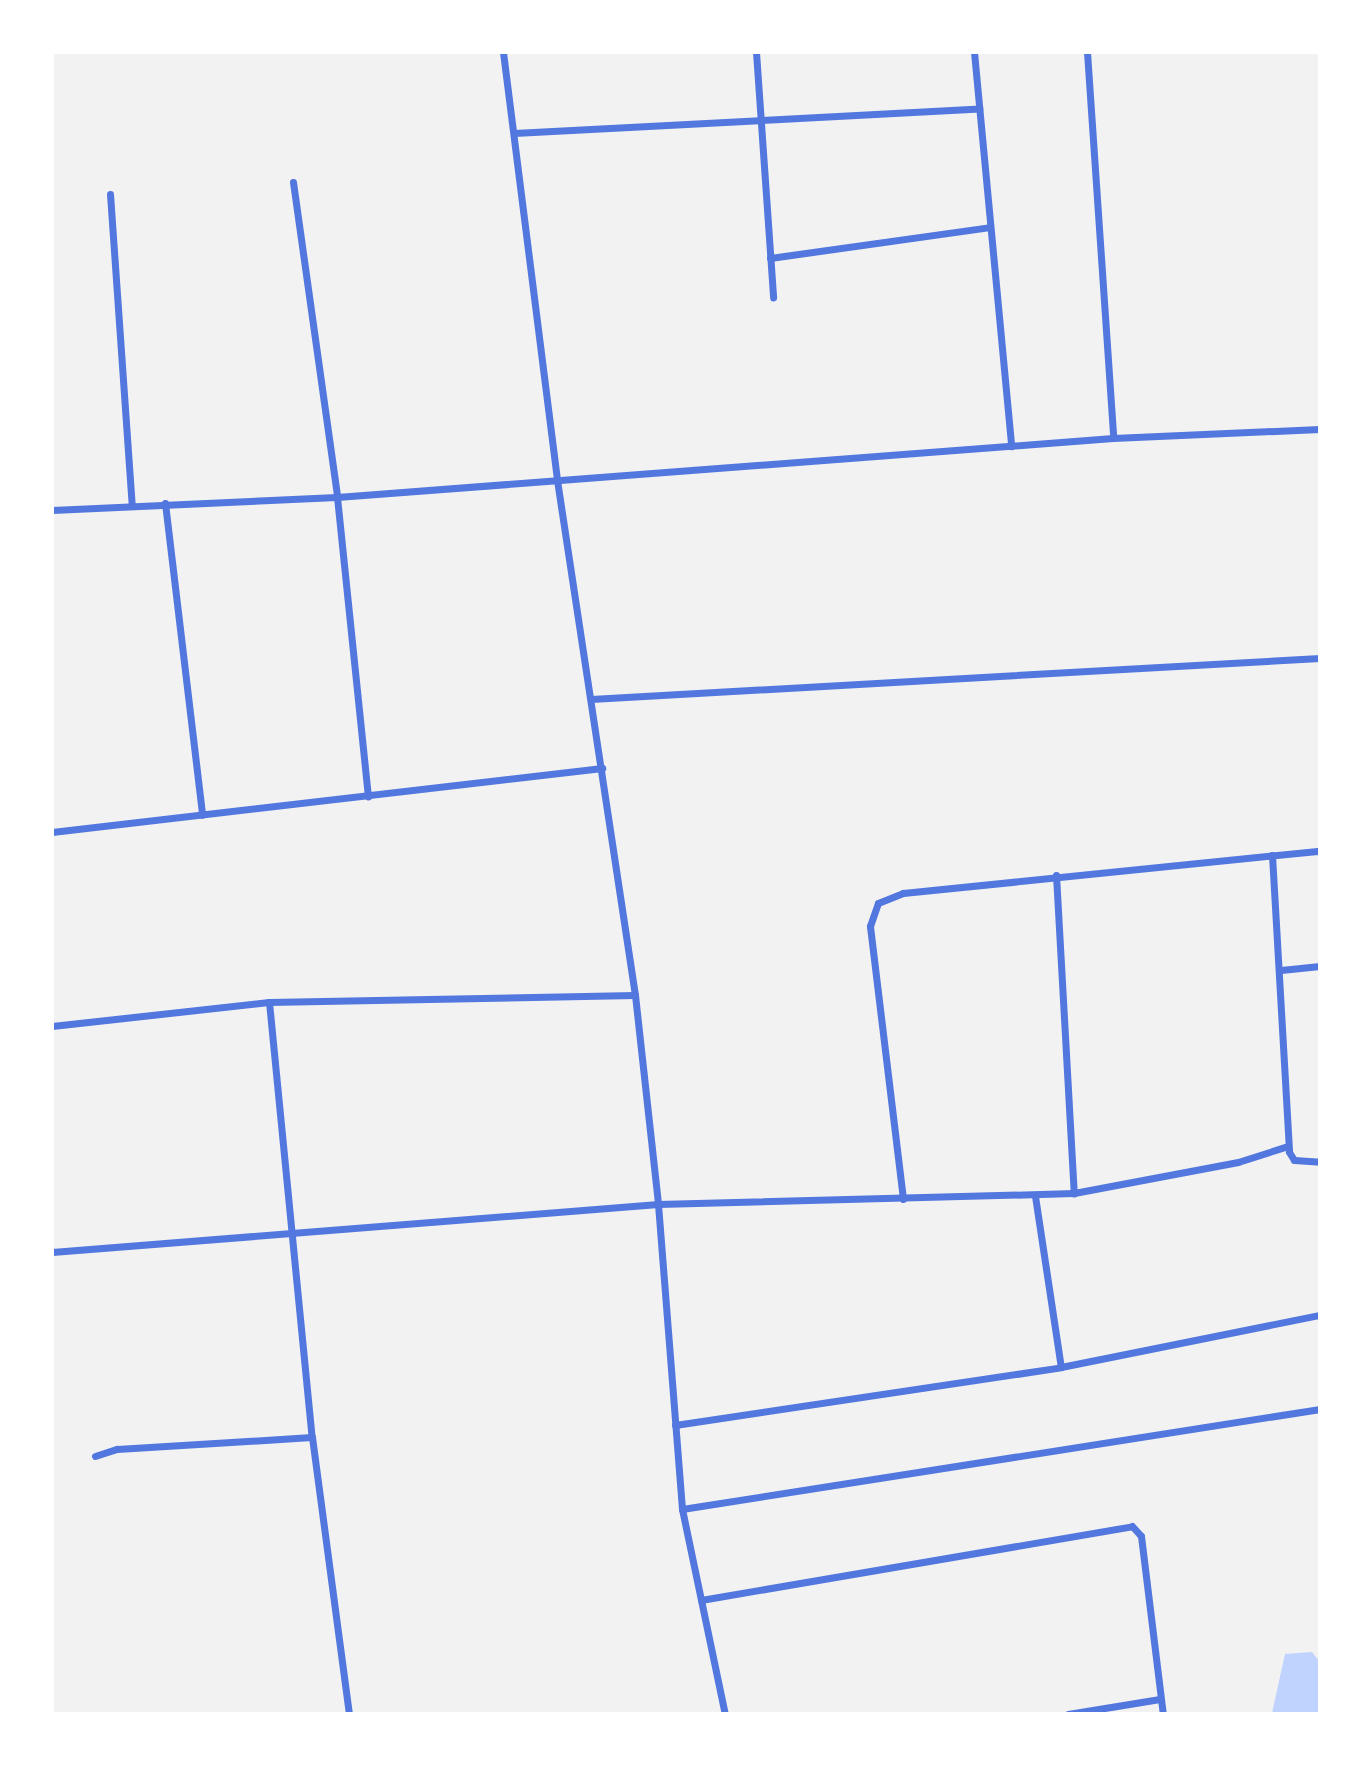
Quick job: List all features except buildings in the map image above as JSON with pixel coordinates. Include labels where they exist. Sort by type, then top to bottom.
[{"type":"street","points":[[503,52],[557,480],[635,995],[658,1204],[682,1509],[725,1713]]},
{"type":"street","points":[[756,52],[763,120],[773,297]]},
{"type":"street","points":[[974,52],[1011,446]]},
{"type":"street","points":[[1087,52],[1113,438]]},
{"type":"street","points":[[514,133],[979,109]]},
{"type":"street","points":[[293,182],[337,497],[368,796]]},
{"type":"street","points":[[110,194],[132,505]]},
{"type":"street","points":[[771,258],[990,228]]},
{"type":"street","points":[[52,510],[337,497],[1113,438],[1320,429]]},
{"type":"street","points":[[165,503],[202,814]]},
{"type":"street","points":[[591,699],[1320,658]]},
{"type":"street","points":[[52,832],[601,768]]},
{"type":"street","points":[[903,1199],[872,915],[878,904],[903,893],[1056,875],[1320,850]]},
{"type":"street","points":[[1272,855],[1281,970],[1288,1146],[1291,1158],[1320,1162]]},
{"type":"street","points":[[1056,875],[1074,1193]]},
{"type":"street","points":[[1281,970],[1320,966]]},
{"type":"street","points":[[52,1026],[269,1002],[635,995]]},
{"type":"street","points":[[269,1002],[312,1437],[349,1713]]},
{"type":"street","points":[[52,1252],[658,1204],[1074,1193],[1238,1162],[1288,1146]]},
{"type":"street","points":[[1035,1196],[1061,1367]]},
{"type":"street","points":[[676,1425],[1061,1367],[1320,1315]]},
{"type":"street","points":[[682,1509],[1320,1409]]},
{"type":"street","points":[[95,1456],[117,1448],[312,1437]]},
{"type":"street","points":[[701,1600],[1132,1526],[1141,1536],[1163,1713]]},
{"type":"street","points":[[1068,1713],[1160,1699]]},
{"type":"water","points":[[1312,1652],[1319,1661],[1319,1713],[1272,1713],[1285,1654]]}]
